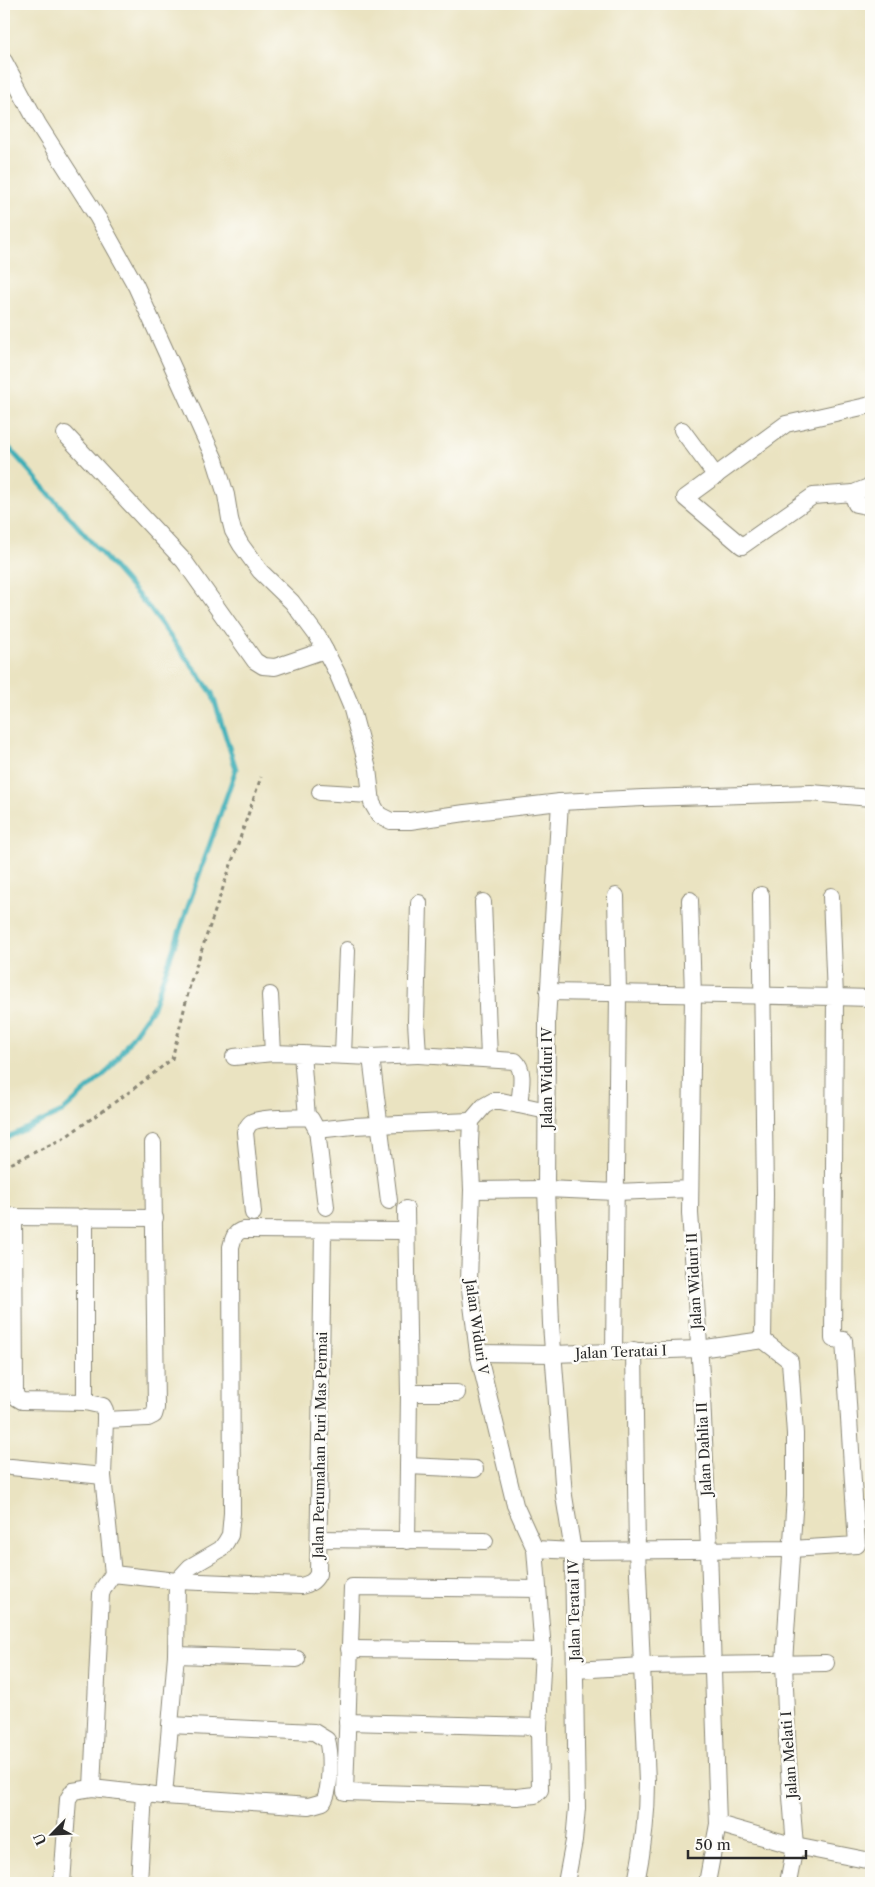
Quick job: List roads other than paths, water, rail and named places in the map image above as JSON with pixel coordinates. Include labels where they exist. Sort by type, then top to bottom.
[{"type":"street","points":[[4,61],[38,124],[98,218],[140,293],[216,460],[233,531],[260,571],[292,602],[318,637],[338,673],[351,706],[368,769],[370,795],[375,810],[379,815],[385,819],[398,822],[560,802],[778,793],[811,793],[871,798]]},
{"type":"street","points":[[871,405],[786,424],[685,498],[742,546],[813,496],[854,494],[871,486]]},
{"type":"street","points":[[682,430],[716,476]]},
{"type":"street","points":[[65,434],[184,561],[255,661],[263,666],[275,668],[325,650]]},
{"type":"street","points":[[854,494],[853,500],[856,504],[871,507]]},
{"type":"street","points":[[320,792],[370,795]]},
{"type":"street","name":"Jalan Widuri IV","points":[[553,1354],[550,1324],[546,1189],[548,992],[554,924],[560,802]]},
{"type":"street","points":[[614,1351],[618,993],[616,896]]},
{"type":"street","points":[[761,896],[765,1194],[763,1340],[790,1361],[795,1434],[795,1488],[784,1663]]},
{"type":"street","points":[[538,1589],[352,1587],[345,1792],[509,1797],[531,1796],[540,1790],[539,1727],[543,1651],[535,1549],[573,1551],[791,1549],[857,1545],[844,1340],[833,1339],[835,997],[831,896]]},
{"type":"street","name":"Jalan Widuri II","points":[[690,900],[693,994],[690,1213],[698,1349]]},
{"type":"street","points":[[483,902],[489,1058]]},
{"type":"street","points":[[418,1055],[416,1021],[419,903]]},
{"type":"street","points":[[343,1056],[348,950]]},
{"type":"street","points":[[548,992],[871,998]]},
{"type":"street","points":[[270,995],[273,1053]]},
{"type":"street","points":[[234,1057],[273,1053],[371,1057],[418,1055],[515,1061],[519,1064],[521,1072],[519,1105]]},
{"type":"street","points":[[302,1054],[326,1206]]},
{"type":"street","points":[[371,1057],[389,1201]]},
{"type":"street","points":[[253,1213],[245,1132],[247,1126],[256,1121],[380,1124],[471,1121],[484,1106],[493,1101],[502,1101],[547,1111]]},
{"type":"street","name":"Jalan Widuri V","points":[[471,1121],[472,1190],[469,1281],[478,1353],[515,1505],[535,1549]]},
{"type":"street","points":[[105,1420],[148,1418],[154,1415],[156,1408],[153,1143]]},
{"type":"street","points":[[472,1190],[546,1189],[616,1192],[690,1189]]},
{"type":"street","points":[[406,1210],[409,1394],[407,1540]]},
{"type":"street","points":[[92,1788],[101,1594],[104,1586],[113,1574],[103,1476],[105,1410],[103,1406],[85,1402],[22,1401],[9,1392],[9,1217],[154,1218]]},
{"type":"street","points":[[85,1217],[85,1402]]},
{"type":"street","points":[[164,1796],[176,1654],[178,1581],[190,1567],[221,1549],[230,1535],[232,1474],[231,1247],[234,1238],[237,1232],[243,1230],[406,1231]]},
{"type":"street","name":"Jalan Perumahan Puri Mas Permai","points":[[113,1574],[178,1581],[301,1586],[315,1580],[318,1574],[319,1539],[323,1231]]},
{"type":"street","name":"Jalan Teratai I","points":[[478,1353],[553,1354],[698,1349],[763,1340]]},
{"type":"street","name":"Jalan Dahlia II","points":[[698,1349],[709,1549],[718,1824],[707,1883]]},
{"type":"street","points":[[634,1350],[638,1550],[647,1782],[646,1818],[636,1883]]},
{"type":"street","name":"Jalan Teratai IV","points":[[553,1354],[564,1496],[573,1551],[577,1808],[574,1841],[566,1883]]},
{"type":"street","points":[[409,1394],[457,1393]]},
{"type":"street","points":[[408,1466],[475,1469]]},
{"type":"street","points":[[11,1467],[103,1476]]},
{"type":"street","points":[[319,1539],[485,1541]]},
{"type":"street","points":[[350,1649],[543,1651]]},
{"type":"street","points":[[176,1654],[297,1659]]},
{"type":"street","name":"Jalan Melati I","points":[[784,1663],[788,1760],[795,1846],[788,1883]]},
{"type":"street","points":[[575,1670],[643,1666],[826,1663]]},
{"type":"street","points":[[347,1722],[539,1727]]},
{"type":"street","points":[[62,1883],[68,1799],[73,1791],[92,1788],[164,1796],[309,1806],[323,1802],[327,1792],[329,1748],[327,1740],[314,1732],[170,1724]]},
{"type":"street","points":[[139,1883],[144,1793]]},
{"type":"street","points":[[718,1824],[795,1846],[871,1861]]},
{"type":"waterway","points":[[4,442],[150,609],[212,693],[236,769],[153,1007],[110,1069],[62,1112],[4,1139]]}]
